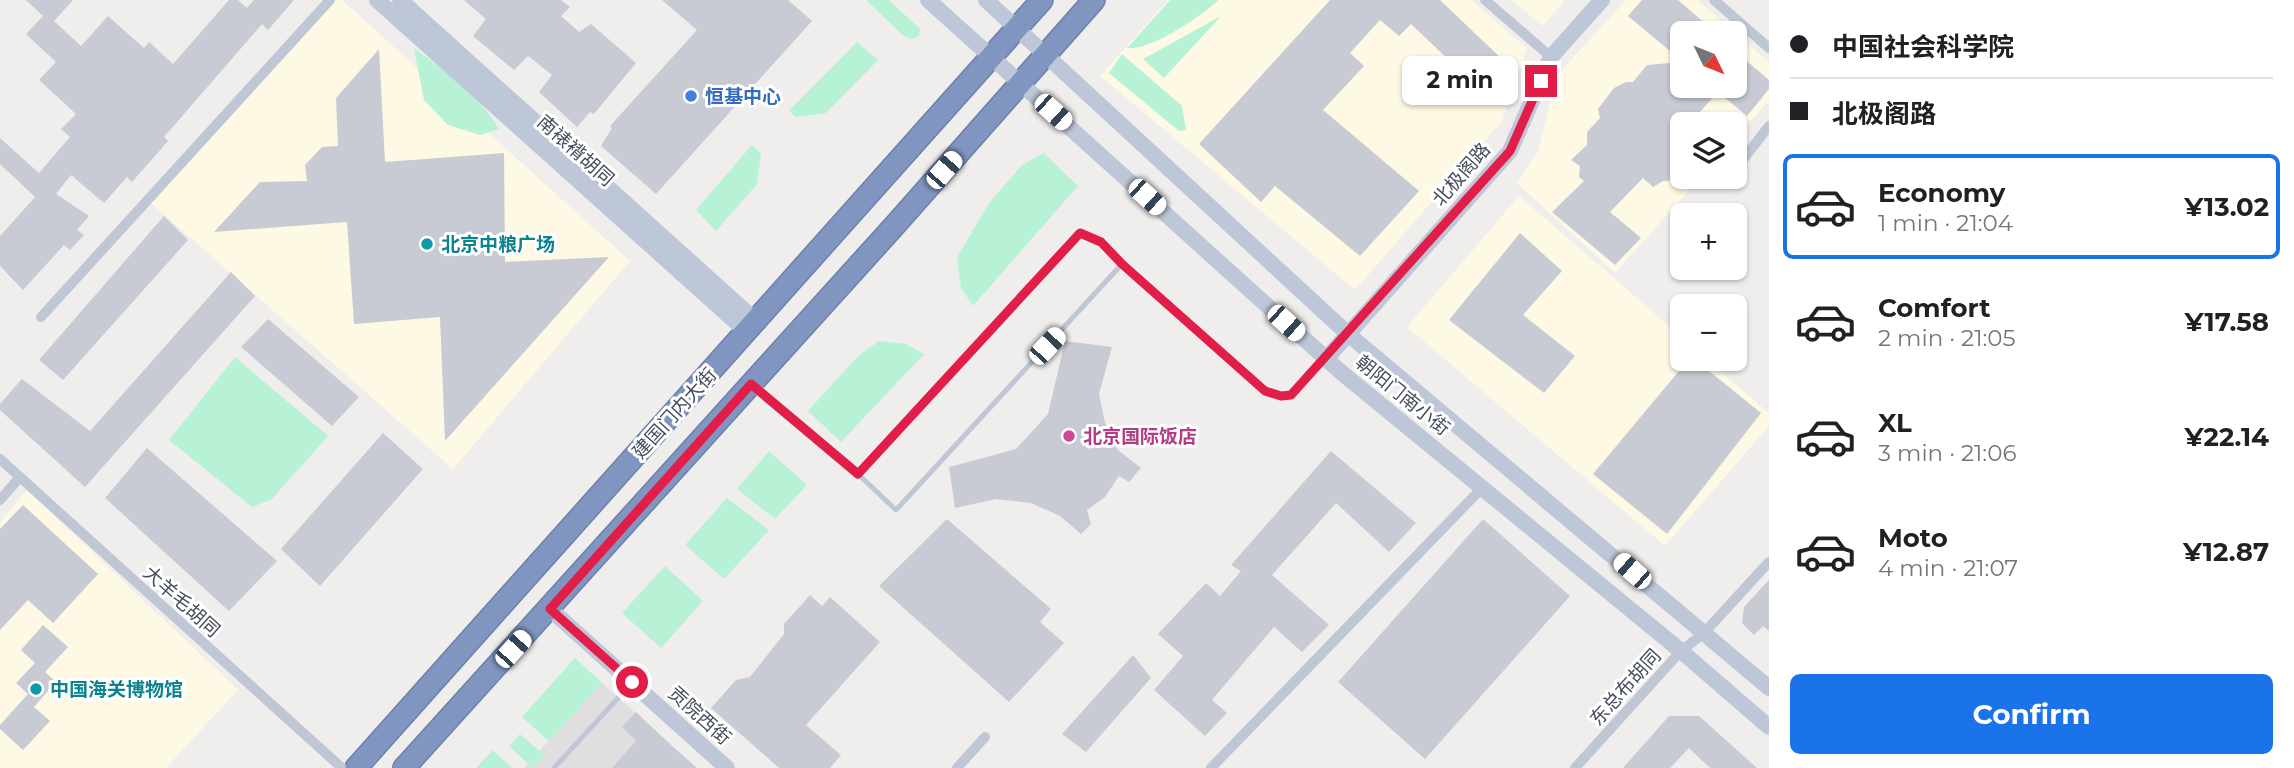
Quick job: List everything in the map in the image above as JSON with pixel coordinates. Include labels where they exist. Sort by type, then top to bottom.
[{"type":"highway","points":[[1017,28],[1042,0]]},
{"type":"highway","points":[[1045,55],[1094,0]]},
{"type":"highway","name":"建国门内大街","points":[[356,768],[1017,28]]},
{"type":"highway","name":"建国门内大街","points":[[404,768],[550,609],[1045,55]]},
{"type":"main road","name":"南裱褙胡同","points":[[377,0],[751,326]]},
{"type":"main road","points":[[400,0],[751,326]]},
{"type":"main road","name":"朝阳门南小街","points":[[928,0],[1326,359],[1681,651],[1769,727]]},
{"type":"main road","name":"朝阳门南小街","points":[[986,0],[1348,334],[1769,688]]},
{"type":"main road","name":"北极阁路","points":[[1326,359],[1510,151],[1551,57],[1602,0]]},
{"type":"main road","name":"贡院西街","points":[[550,609],[727,768]]},
{"type":"street","points":[[41,317],[330,0]]},
{"type":"street","points":[[1485,0],[1551,57]]},
{"type":"street","points":[[1714,0],[1769,48]]},
{"type":"street","points":[[1747,154],[1769,126]]},
{"type":"street","points":[[751,384],[858,474]]},
{"type":"street","name":"大羊毛胡同","points":[[0,458],[342,768]]},
{"type":"street","points":[[0,500],[20,477]]},
{"type":"street","points":[[1211,768],[1482,488]]},
{"type":"street","name":"东总布胡同","points":[[1575,768],[1681,651],[1704,633],[1769,562]]},
{"type":"street","points":[[957,768],[985,737]]},
{"type":"lane","points":[[1122,264],[896,510],[858,474],[1080,233],[1101,242],[1122,264],[1265,391],[1281,396],[1291,395],[1326,359]]},
{"type":"lane","points":[[554,768],[632,682]]},
{"type":"shaded area","points":[[335,0],[342,0],[630,261],[453,469],[151,203]]},
{"type":"shaded area","points":[[1168,0],[1471,0],[1527,48],[1502,121],[1355,290],[1100,76]]},
{"type":"shaded area","points":[[1511,0],[1565,0],[1543,26]]},
{"type":"shaded area","points":[[1626,0],[1697,0],[1721,21],[1670,21],[1670,98],[1747,98],[1747,43],[1769,62],[1769,101],[1747,125],[1747,112],[1670,112],[1670,189],[1690,189],[1678,203],[1670,203],[1670,212],[1615,273],[1517,183],[1538,151],[1558,74]]},
{"type":"shaded area","points":[[1519,196],[1670,327],[1670,371],[1720,371],[1769,413],[1769,426],[1665,546],[1407,327]]},
{"type":"shaded area","points":[[27,490],[238,690],[166,768],[0,768],[0,522]]},
{"type":"shaded area","points":[[602,683],[697,768],[524,768]]},
{"type":"green space","points":[[866,0],[889,0],[920,29],[919,36],[912,39],[904,36]]},
{"type":"green space","points":[[1170,0],[1219,0],[1162,38],[1149,44],[1127,48]]},
{"type":"green space","points":[[1221,16],[1164,78],[1143,59]]},
{"type":"green space","points":[[857,42],[878,60],[826,113],[796,117],[789,111]]},
{"type":"green space","points":[[414,48],[471,94],[499,129],[480,135],[448,125],[424,100]]},
{"type":"green space","points":[[1122,54],[1182,106],[1186,130],[1179,131],[1109,73]]},
{"type":"green space","points":[[752,145],[761,154],[757,184],[716,231],[696,210]]},
{"type":"green space","points":[[1044,153],[1078,186],[973,306],[961,288],[957,257],[990,202],[1022,165]]},
{"type":"green space","points":[[879,341],[906,344],[924,354],[841,442],[808,411],[859,355]]},
{"type":"green space","points":[[235,357],[328,436],[272,499],[252,507],[169,440]]},
{"type":"green space","points":[[769,451],[807,485],[775,519],[737,489]]},
{"type":"green space","points":[[727,498],[769,530],[724,579],[685,545]]},
{"type":"green space","points":[[665,566],[703,601],[661,648],[622,613]]},
{"type":"green space","points":[[575,658],[602,683],[549,741],[522,717]]},
{"type":"green space","points":[[520,734],[544,755],[533,768],[509,746]]},
{"type":"green space","points":[[493,750],[512,768],[476,768]]},
{"type":"building","points":[[26,0],[73,0],[54,21],[81,46],[108,16],[144,48],[149,42],[173,64],[229,0],[238,0],[247,8],[254,0],[294,0],[268,30],[262,24],[164,137],[168,141],[132,182],[127,177],[104,203],[71,175],[56,194],[89,216],[77,230],[84,235],[70,250],[64,245],[23,290],[0,266],[0,236],[35,197],[0,164],[0,138],[39,173],[70,137],[61,129],[76,114],[39,80],[56,62],[26,34],[43,16]]},
{"type":"building","points":[[464,0],[561,0],[570,7],[561,16],[579,32],[591,24],[636,63],[594,114],[590,112],[577,127],[539,92],[552,75],[528,56],[514,70],[473,36],[486,19]]},
{"type":"building","name":"恒基中心","points":[[662,0],[788,0],[812,21],[656,194],[601,146],[612,128],[610,126],[697,30]]},
{"type":"building","points":[[1330,0],[1440,0],[1505,62],[1508,82],[1491,100],[1411,24],[1399,36],[1380,20],[1350,53],[1364,66],[1323,110],[1419,191],[1360,256],[1275,186],[1261,202],[1199,144]]},
{"type":"building","points":[[1642,0],[1678,0],[1702,21],[1670,21],[1670,51],[1628,16]]},
{"type":"building","name":"北京中粮广场","points":[[379,49],[385,162],[504,153],[505,262],[609,257],[445,441],[440,317],[354,324],[347,222],[214,232],[260,182],[307,181],[305,165],[322,147],[338,146],[336,98]]},
{"type":"building","points":[[1747,61],[1769,80],[1769,89],[1747,116],[1747,112],[1742,112],[1725,98],[1747,98]]},
{"type":"building","points":[[1670,63],[1670,98],[1713,98],[1700,112],[1670,112],[1670,180],[1653,187],[1643,178],[1610,212],[1641,238],[1615,265],[1552,212],[1584,181],[1579,177],[1580,166],[1571,160],[1587,145],[1587,132],[1600,118],[1598,109],[1614,88],[1626,82],[1633,82],[1647,65]]},
{"type":"building","points":[[164,216],[188,240],[63,380],[39,360]]},
{"type":"building","points":[[1520,233],[1562,271],[1523,315],[1575,356],[1544,393],[1449,320]]},
{"type":"building","points":[[231,272],[255,296],[85,487],[0,410],[0,404],[22,379],[90,431]]},
{"type":"building","points":[[268,319],[359,397],[332,426],[241,347]]},
{"type":"building","name":"北京国际饭店","points":[[1065,341],[1112,347],[1099,394],[1105,423],[1118,450],[1141,468],[1129,482],[1119,476],[1105,497],[1087,510],[1091,524],[1081,534],[1060,516],[1031,503],[996,499],[955,508],[949,467],[1016,449],[1048,414]]},
{"type":"building","points":[[1679,371],[1709,371],[1761,413],[1667,534],[1593,474]]},
{"type":"building","points":[[383,433],[423,469],[320,586],[281,549]]},
{"type":"building","points":[[147,448],[277,561],[229,611],[105,498]]},
{"type":"building","points":[[1331,451],[1416,523],[1389,552],[1336,503],[1272,575],[1329,625],[1302,652],[1274,627],[1212,700],[1227,713],[1205,736],[1154,690],[1183,656],[1158,634],[1206,583],[1220,596],[1241,571],[1231,565]]},
{"type":"building","points":[[23,505],[98,574],[53,623],[28,600],[0,630],[0,529]]},
{"type":"building","points":[[947,519],[1051,609],[1040,622],[1064,643],[1009,702],[879,586]]},
{"type":"building","points":[[1483,519],[1570,596],[1425,759],[1338,682]]},
{"type":"building","points":[[1769,580],[1769,631],[1763,626],[1754,635],[1742,623],[1744,607]]},
{"type":"building","points":[[810,595],[822,606],[830,597],[880,642],[806,725],[841,755],[830,768],[779,768],[711,708],[736,680],[750,677],[784,634],[784,624]]},
{"type":"building","name":"中国海关博物馆","points":[[43,625],[68,647],[45,672],[56,682],[34,707],[50,721],[23,750],[0,729],[0,725],[28,694],[16,683],[35,663],[21,650]]},
{"type":"building","points":[[1133,655],[1151,678],[1086,752],[1062,734]]},
{"type":"building","points":[[636,712],[697,768],[612,768],[636,741],[622,727]]},
{"type":"building","points":[[1669,716],[1699,716],[1757,768],[1710,768],[1689,748],[1670,768],[1623,768]]},
{"type":"place","name":"恒基中心","points":[[691,96]]},
{"type":"place","name":"北京中粮广场","points":[[427,244]]},
{"type":"place","name":"北京国际饭店","points":[[1069,436]]},
{"type":"place","name":"中国海关博物馆","points":[[36,689]]},
{"type":"route","points":[[632,682],[550,609],[751,384],[858,474],[1080,233],[1101,242],[1122,264],[1265,391],[1281,396],[1291,395],[1510,151],[1541,81]]}]
